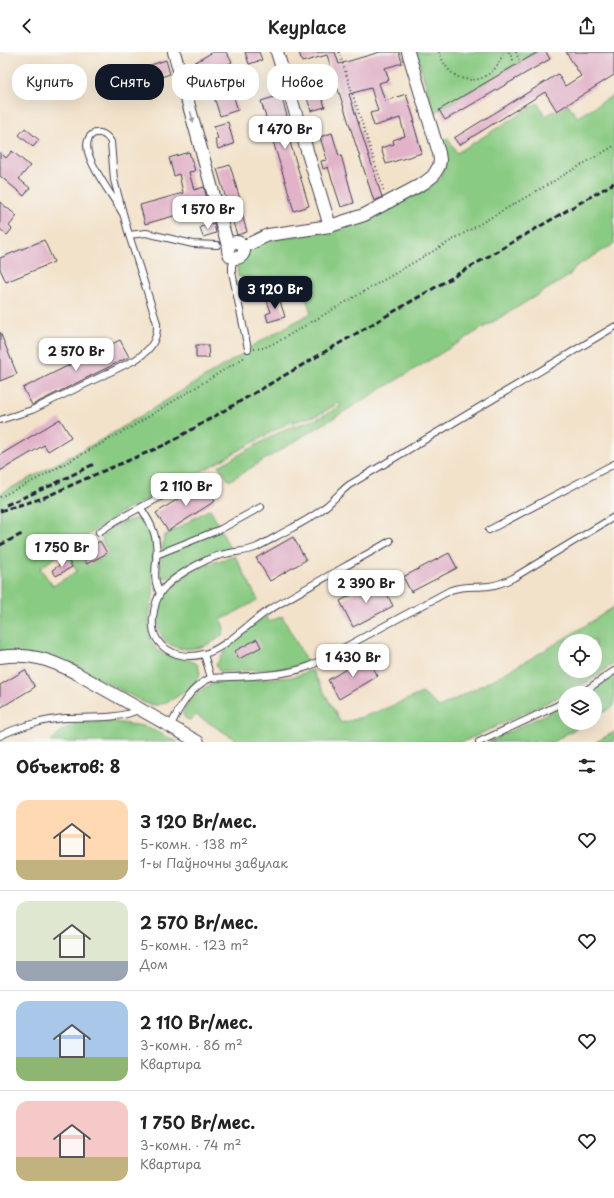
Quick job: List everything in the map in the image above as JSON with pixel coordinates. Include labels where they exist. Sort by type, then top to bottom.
[{"type":"street","points":[[174,52],[226,239],[230,245],[229,253],[234,258],[241,256],[244,252],[243,247]]},
{"type":"street","points":[[277,52],[330,226]]},
{"type":"street","points":[[243,247],[268,235],[330,226],[355,219],[428,180],[437,172],[440,160],[439,153],[408,52]]},
{"type":"street","points":[[230,245],[237,243],[243,247]]},
{"type":"street","points":[[0,657],[24,656],[48,660],[76,673],[198,742]]},
{"type":"lane","points":[[0,420],[32,410],[135,360],[149,349],[154,342],[157,332],[157,323],[129,235],[114,180],[111,142],[108,137],[103,134],[98,132],[92,134],[87,138],[86,144],[90,161],[123,214]]},
{"type":"lane","points":[[129,235],[146,234],[193,244],[218,244]]},
{"type":"lane","points":[[234,258],[232,269],[248,349]]},
{"type":"lane","points":[[390,541],[264,613],[222,645],[204,654],[190,656],[174,653],[167,650],[157,640],[153,629],[156,603],[160,592],[178,576],[219,555],[253,549],[315,515],[326,507],[340,491],[349,485],[614,327]]},
{"type":"lane","points":[[489,530],[614,464]]},
{"type":"lane","points":[[99,532],[117,520],[166,494]]},
{"type":"lane","points":[[156,555],[221,529],[261,506]]},
{"type":"lane","points":[[141,508],[152,526],[155,535],[156,555],[154,576],[160,592]]},
{"type":"lane","points":[[170,727],[180,707],[189,695],[202,683],[212,678],[284,673],[306,668],[451,590],[470,586],[490,586],[501,584],[614,517]]},
{"type":"lane","points":[[204,654],[212,678]]},
{"type":"lane","points":[[593,686],[614,672]]},
{"type":"lane","points":[[479,742],[558,705]]},
{"type":"lane","points":[[0,736],[20,728],[64,718],[118,715],[131,713],[140,709]]},
{"type":"path","points":[[339,52],[388,202]]},
{"type":"path","points":[[439,52],[446,66],[452,73],[460,77],[475,80],[483,78],[497,68],[503,52]]},
{"type":"path","points":[[509,52],[514,62]]},
{"type":"path","points":[[516,52],[519,60]]},
{"type":"path","points":[[0,497],[37,479],[156,412],[241,360],[248,353],[248,349],[263,348],[277,342],[614,146]]},
{"type":"green space","points":[[416,52],[538,52],[434,113]]},
{"type":"green space","points":[[614,95],[614,244],[575,267],[569,276],[229,481],[219,466],[285,429],[317,419],[341,406],[339,403],[318,415],[286,424],[186,480],[122,512],[40,568],[53,586],[77,571],[68,557],[78,552],[88,566],[109,553],[102,541],[106,532],[133,519],[138,519],[144,523],[150,531],[153,543],[153,592],[149,621],[149,635],[154,646],[159,651],[169,656],[187,660],[198,665],[200,674],[193,684],[168,702],[156,705],[149,704],[72,664],[0,651],[0,494],[103,439],[244,353],[252,346],[311,313],[303,291],[297,283],[292,280],[287,278],[238,277],[237,265],[251,249],[269,240],[342,229],[373,217],[432,185],[441,177],[445,165],[445,153],[442,141],[448,138],[457,153],[538,103],[545,116],[568,104],[577,117]]},
{"type":"green space","points":[[236,245],[240,247],[242,251],[240,255],[236,257],[232,255],[230,251],[232,247]]},
{"type":"green space","points":[[210,509],[230,548],[203,558],[170,577],[162,577],[160,572],[164,536]]},
{"type":"green space","points":[[235,556],[258,600],[221,620],[224,628],[223,633],[219,638],[206,645],[186,649],[176,647],[168,643],[162,637],[158,615],[160,603],[166,592],[188,574],[217,561]]},
{"type":"green space","points":[[614,607],[614,663],[602,672],[602,634],[572,634]]},
{"type":"green space","points":[[266,616],[269,622],[282,616],[307,662],[287,668],[225,672],[219,671],[216,665],[226,650],[245,632]]},
{"type":"green space","points":[[558,642],[558,678],[593,678],[580,686],[558,686],[558,697],[463,742],[240,742],[196,715],[191,720],[186,719],[183,715],[184,709],[191,699],[196,694],[213,684],[219,682],[293,677],[312,670],[341,723],[382,710],[422,693],[439,707]]},
{"type":"green space","points":[[614,676],[614,706],[602,713],[602,686],[599,686]]},
{"type":"green space","points":[[558,708],[558,730],[573,730],[553,742],[488,742]]},
{"type":"green space","points":[[82,722],[114,722],[144,726],[178,742],[50,742],[64,729]]},
{"type":"green space","points":[[614,732],[614,742],[596,742]]},
{"type":"building","points":[[213,52],[226,52],[232,62],[229,64],[194,63]]},
{"type":"building","points":[[245,52],[259,52],[262,60],[249,64]]},
{"type":"building","points":[[299,52],[335,52],[339,64],[380,52],[399,52],[402,63],[385,68],[389,80],[379,83],[385,101],[406,94],[415,122],[413,122],[422,153],[386,164],[381,148],[394,144],[393,140],[405,136],[400,118],[374,126],[370,113],[378,111],[371,88],[349,94],[382,197],[374,201],[338,89],[338,64],[330,64],[327,55],[302,62]]},
{"type":"building","points":[[538,52],[546,52],[550,59],[445,120],[439,110]]},
{"type":"building","points":[[566,52],[614,52],[614,75],[557,111],[545,92],[459,145],[454,138],[558,74],[565,86],[581,76]]},
{"type":"building","points":[[166,60],[170,74],[164,76],[164,64],[154,64]]},
{"type":"building","points":[[267,99],[282,100],[291,130],[287,132],[309,206],[294,211],[261,101]]},
{"type":"building","points":[[215,100],[235,100],[238,110],[220,116]]},
{"type":"building","points":[[308,100],[323,100],[325,107],[311,111]]},
{"type":"building","points":[[228,122],[234,144],[218,149],[215,139],[218,139],[214,126]]},
{"type":"building","points":[[25,128],[39,140],[33,147],[19,135]]},
{"type":"building","points":[[332,133],[339,156],[341,155],[354,203],[341,207],[328,167],[323,169],[321,161],[327,160],[320,137]]},
{"type":"building","points":[[12,151],[30,166],[19,179],[30,188],[24,196],[0,176],[0,152],[6,158]]},
{"type":"building","points":[[189,152],[195,171],[189,172],[194,190],[204,187],[209,206],[145,224],[140,205],[183,193],[179,174],[174,176],[169,158]]},
{"type":"building","points":[[230,165],[242,206],[240,207],[247,232],[237,235],[217,169]]},
{"type":"building","points":[[0,202],[17,216],[9,226],[12,229],[7,235],[0,229]]},
{"type":"building","points":[[214,223],[216,233],[203,237],[200,227]]},
{"type":"building","points":[[44,240],[54,262],[6,282],[0,269],[0,258]]},
{"type":"building","points":[[279,298],[285,317],[268,322],[266,314],[271,312],[267,301]]},
{"type":"building","points":[[0,332],[17,374],[0,381]]},
{"type":"building","points":[[120,340],[129,357],[32,405],[23,388]]},
{"type":"building","points":[[196,345],[208,345],[209,358],[196,358]]},
{"type":"building","points":[[60,419],[71,437],[48,451],[44,445],[0,471],[0,455]]},
{"type":"building","points":[[203,483],[215,501],[168,531],[156,513]]},
{"type":"building","points":[[293,537],[306,560],[270,581],[256,558]]},
{"type":"building","points":[[100,541],[107,553],[87,564],[80,553]]},
{"type":"building","points":[[449,553],[457,568],[411,592],[403,577]]},
{"type":"building","points":[[68,560],[72,567],[56,576],[52,570]]},
{"type":"building","points":[[380,580],[393,606],[353,627],[340,601]]},
{"type":"building","points":[[257,639],[261,647],[239,659],[235,651]]},
{"type":"building","points":[[366,657],[378,676],[339,699],[328,680]]},
{"type":"building","points":[[25,670],[35,687],[0,708],[0,685]]},
{"type":"railway","points":[[0,511],[43,498],[167,444],[614,183]]},
{"type":"railway","points":[[6,505],[50,486],[94,464]]},
{"type":"railway","points":[[0,545],[22,534]]}]
